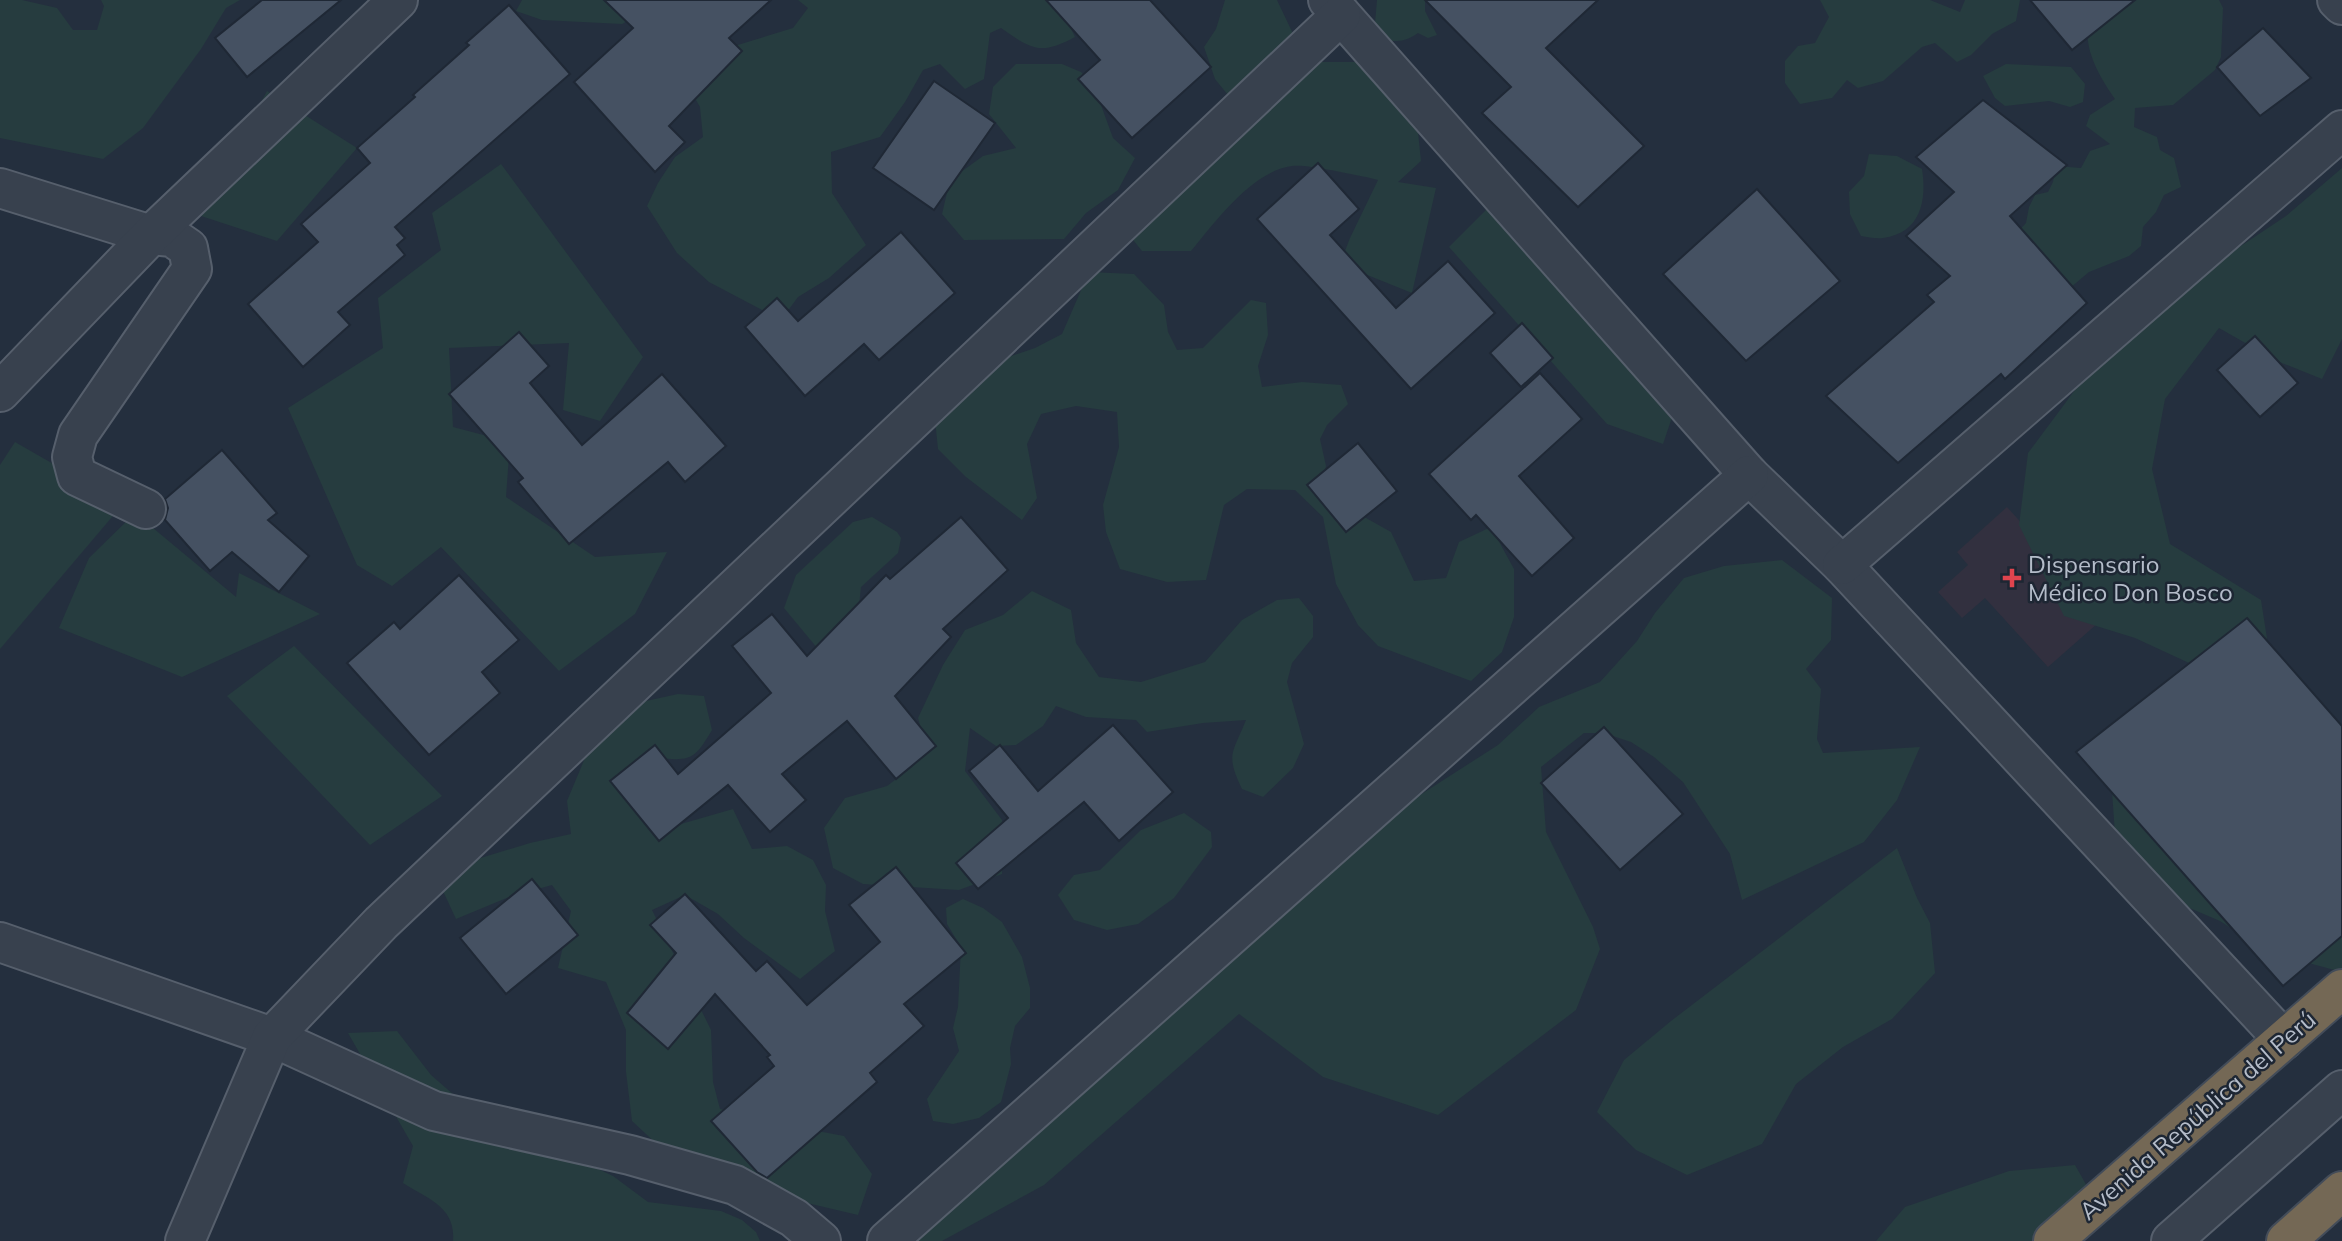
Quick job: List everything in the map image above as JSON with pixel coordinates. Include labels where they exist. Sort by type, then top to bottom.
[{"type":"highway","name":"Avenida República del Perú","points":[[2053,1241],[2342,989]]},
{"type":"highway","points":[[2286,1241],[2342,1191]]},
{"type":"street","points":[[0,392],[151,235],[398,0]]},
{"type":"street","points":[[2337,0],[2342,5]]},
{"type":"street","points":[[185,1241],[272,1037],[381,923],[1335,8],[1749,475],[1842,565],[2284,1040]]},
{"type":"street","points":[[1842,565],[2342,130]]},
{"type":"street","points":[[0,188],[151,235],[172,237],[188,248],[192,269],[78,435],[72,457],[78,477],[146,509]]},
{"type":"street","points":[[887,1241],[1749,475]]},
{"type":"street","points":[[0,942],[272,1037],[434,1111],[630,1155],[735,1185],[794,1218],[821,1241]]},
{"type":"street","points":[[2171,1241],[2342,1090]]},
{"type":"shaded area","name":"Dispensario Médico Don Bosco","points":[[2007,507],[2106,616],[2048,667],[1985,598],[1962,618],[1938,592],[1968,565],[1957,552]]},
{"type":"green space","points":[[0,0],[22,0],[57,8],[73,30],[97,30],[104,6],[101,0],[240,0],[226,8],[201,49],[143,128],[103,159],[0,138]]},
{"type":"green space","points":[[522,0],[666,0],[622,24],[542,20],[516,11]]},
{"type":"green space","points":[[798,0],[1057,0],[1075,37],[1053,47],[1036,48],[1001,28],[990,33],[984,79],[965,89],[940,64],[923,70],[905,102],[880,137],[831,152],[832,193],[866,245],[829,278],[798,297],[781,320],[709,282],[677,253],[647,206],[675,157],[703,137],[700,107],[683,77],[718,51],[793,28],[808,8]]},
{"type":"green space","points":[[1225,0],[1277,0],[1296,40],[1319,62],[1367,62],[1398,84],[1418,132],[1421,161],[1398,182],[1436,188],[1412,293],[1340,264],[1378,180],[1308,166],[1277,170],[1249,187],[1191,251],[1142,251],[1134,241],[1125,197],[1232,100],[1215,79],[1204,47],[1216,29]]},
{"type":"green space","points":[[1377,0],[1425,0],[1425,11],[1437,35],[1428,38],[1418,33],[1401,41],[1381,40],[1375,23]]},
{"type":"green space","points":[[1820,0],[1930,0],[1960,12],[1965,0],[2020,0],[2016,21],[1992,34],[1971,55],[1957,62],[1935,43],[1922,47],[1883,81],[1858,88],[1847,80],[1832,98],[1800,104],[1785,83],[1785,61],[1798,46],[1815,43],[1829,17]]},
{"type":"green space","points":[[2106,0],[2219,0],[2223,8],[2221,57],[2215,70],[2173,105],[2135,108],[2134,127],[2157,137],[2160,150],[2174,158],[2181,187],[2164,195],[2156,212],[2143,227],[2141,246],[2129,256],[2089,272],[2070,288],[2012,238],[2026,223],[2035,195],[2048,192],[2056,166],[2081,168],[2090,151],[2110,144],[2086,126],[2090,115],[2115,99],[2093,60],[2088,38],[2091,17]]},
{"type":"green space","points":[[1016,64],[1062,64],[1081,72],[1094,86],[1113,138],[1135,158],[1118,190],[1086,213],[1064,239],[964,240],[942,214],[950,180],[983,156],[1016,148],[989,114],[993,87]]},
{"type":"green space","points":[[2006,64],[2071,67],[2085,84],[2083,102],[2070,107],[2049,101],[2005,106],[1995,98],[1983,76]]},
{"type":"green space","points":[[267,91],[357,148],[277,241],[201,216]]},
{"type":"green space","points":[[1869,154],[1897,156],[1922,169],[1923,192],[1919,213],[1906,229],[1896,235],[1880,238],[1861,236],[1850,214],[1849,192],[1864,176]]},
{"type":"green space","points":[[501,164],[643,357],[600,421],[563,410],[569,343],[449,348],[453,427],[510,442],[506,497],[595,557],[667,552],[635,614],[559,671],[441,547],[392,586],[357,565],[288,408],[383,348],[378,298],[441,250],[432,213]]},
{"type":"green space","points":[[2342,168],[2342,339],[2322,379],[2277,361],[2219,328],[2165,399],[2152,469],[2170,544],[2261,600],[2273,677],[2215,675],[2135,638],[2064,616],[2019,525],[2028,453],[2124,324],[2286,216]]},
{"type":"green space","points":[[1492,204],[1687,373],[1663,444],[1607,424],[1449,247]]},
{"type":"green space","points":[[1089,272],[1134,274],[1164,305],[1168,332],[1177,350],[1203,348],[1251,300],[1266,303],[1268,335],[1258,366],[1262,387],[1302,382],[1341,385],[1348,404],[1327,425],[1320,439],[1326,466],[1322,487],[1350,509],[1391,532],[1414,581],[1446,578],[1459,542],[1491,527],[1514,569],[1514,617],[1502,652],[1471,681],[1378,646],[1358,625],[1336,584],[1323,517],[1295,490],[1247,489],[1224,505],[1206,580],[1167,582],[1120,569],[1106,532],[1103,505],[1119,447],[1117,412],[1076,406],[1041,414],[1027,444],[1037,498],[1022,520],[966,477],[938,449],[934,410],[988,364],[1035,348],[1062,334]]},
{"type":"green space","points":[[15,442],[123,504],[0,649],[0,465]]},
{"type":"green space","points":[[135,513],[236,597],[239,573],[320,614],[182,677],[59,628],[89,558]]},
{"type":"green space","points":[[872,517],[897,532],[901,538],[898,553],[861,587],[859,606],[823,655],[784,608],[796,575],[853,522]]},
{"type":"green space","points":[[1782,560],[1832,598],[1831,640],[1806,669],[1821,689],[1817,739],[1823,753],[1920,747],[1897,800],[1864,842],[1742,900],[1730,854],[1683,782],[1654,757],[1631,742],[1604,733],[1584,733],[1541,767],[1546,832],[1593,927],[1600,949],[1576,1010],[1438,1115],[1323,1077],[1239,1014],[1044,1185],[942,1241],[880,1241],[1403,806],[1498,745],[1539,707],[1600,682],[1637,641],[1655,613],[1684,578],[1724,566]]},
{"type":"green space","points":[[1032,591],[1071,610],[1076,643],[1099,677],[1141,682],[1205,662],[1242,620],[1277,600],[1299,598],[1313,616],[1313,637],[1292,663],[1287,682],[1304,744],[1293,768],[1263,797],[1242,789],[1232,760],[1246,720],[1203,723],[1147,732],[1136,720],[1086,717],[1056,706],[1043,726],[1016,745],[996,746],[970,728],[965,771],[1002,820],[1002,874],[959,890],[863,884],[833,868],[824,828],[845,798],[887,786],[912,767],[925,743],[918,718],[943,665],[965,630],[1003,615]]},
{"type":"green space","points":[[294,646],[442,796],[370,845],[227,696]]},
{"type":"green space","points":[[678,694],[704,696],[712,730],[701,747],[691,756],[678,759],[657,758],[651,829],[681,824],[733,809],[752,849],[787,846],[813,860],[826,885],[825,911],[835,951],[800,979],[744,938],[718,914],[685,895],[652,910],[711,1030],[713,1082],[720,1109],[844,1136],[872,1174],[858,1215],[807,1203],[728,1161],[674,1160],[632,1121],[626,1072],[626,1030],[606,982],[558,968],[571,911],[552,885],[509,897],[456,919],[443,891],[458,865],[530,843],[571,834],[567,801],[605,710]]},
{"type":"green space","points":[[2112,791],[2342,847],[2342,972],[2267,952],[2220,921],[2159,895],[2116,849]]},
{"type":"green space","points":[[1184,813],[1211,832],[1212,847],[1174,898],[1138,924],[1107,930],[1074,920],[1058,895],[1074,875],[1100,870],[1141,830]]},
{"type":"green space","points":[[1897,848],[1930,923],[1935,973],[1892,1019],[1843,1047],[1796,1084],[1762,1144],[1687,1175],[1636,1150],[1597,1112],[1624,1060]]},
{"type":"green space","points":[[963,899],[983,908],[1002,922],[1022,957],[1030,988],[1030,1008],[1015,1026],[1010,1048],[1011,1064],[1001,1102],[979,1118],[953,1124],[933,1121],[927,1099],[959,1051],[953,1028],[958,1007],[961,947],[947,924],[946,908]]},
{"type":"green space","points":[[397,1031],[431,1075],[469,1108],[613,1176],[648,1202],[721,1211],[742,1220],[756,1232],[760,1241],[453,1241],[453,1229],[445,1212],[431,1199],[403,1183],[413,1146],[348,1033]]},
{"type":"green space","points":[[2075,1165],[2092,1195],[2088,1233],[2083,1241],[1876,1241],[1905,1207],[2009,1171]]},
{"type":"building","points":[[262,0],[341,0],[247,77],[215,38]]},
{"type":"building","points":[[604,0],[771,0],[729,38],[742,51],[669,126],[685,142],[655,172],[574,82],[633,28]]},
{"type":"building","points":[[1046,0],[1150,0],[1211,67],[1132,138],[1078,79],[1100,60]]},
{"type":"building","points":[[1425,0],[1598,0],[1546,48],[1644,146],[1578,207],[1482,113],[1511,87]]},
{"type":"building","points":[[2030,0],[2135,0],[2072,50]]},
{"type":"building","points":[[509,5],[570,74],[395,227],[405,238],[397,245],[405,255],[338,312],[350,325],[303,367],[248,304],[318,242],[301,224],[370,163],[357,148],[415,97],[413,95],[469,45],[466,43]]},
{"type":"building","points":[[2263,28],[2311,78],[2260,116],[2217,67]]},
{"type":"building","points":[[934,81],[995,123],[934,210],[873,168]]},
{"type":"building","points":[[1983,100],[2067,165],[2010,216],[2087,303],[2005,379],[2001,374],[1898,463],[1826,396],[1934,302],[1927,295],[1950,276],[1906,236],[1954,192],[1916,157]]},
{"type":"building","points":[[1318,163],[1359,209],[1330,235],[1396,308],[1448,261],[1495,313],[1411,389],[1257,219]]},
{"type":"building","points":[[1757,189],[1840,281],[1746,361],[1663,274]]},
{"type":"building","points":[[901,232],[955,293],[879,360],[864,344],[805,396],[745,327],[777,298],[798,321]]},
{"type":"building","points":[[1522,323],[1553,358],[1521,387],[1490,353]]},
{"type":"building","points":[[519,332],[549,366],[530,383],[582,445],[662,374],[726,446],[685,482],[668,462],[569,544],[518,482],[523,478],[449,394]]},
{"type":"building","points":[[2255,336],[2298,383],[2260,417],[2217,370]]},
{"type":"building","points":[[1540,373],[1582,419],[1519,476],[1574,538],[1532,576],[1476,515],[1471,520],[1429,474]]},
{"type":"building","points":[[1358,443],[1397,491],[1346,532],[1307,485]]},
{"type":"building","points":[[222,450],[277,513],[268,520],[309,556],[279,592],[232,552],[210,571],[165,520],[168,508],[165,499]]},
{"type":"building","points":[[961,517],[1008,570],[943,629],[951,637],[895,696],[936,746],[896,779],[847,721],[782,774],[806,800],[770,832],[728,785],[659,841],[610,781],[655,745],[678,774],[771,693],[732,646],[772,614],[807,656],[886,575],[890,579]]},
{"type":"building","points":[[459,575],[519,640],[482,672],[500,693],[429,755],[347,663],[394,622],[400,629]]},
{"type":"building","points":[[2247,618],[2342,726],[2342,936],[2283,986],[2076,752]]},
{"type":"building","points":[[1113,725],[1173,792],[1119,841],[1084,802],[978,889],[956,863],[1008,818],[969,771],[1000,745],[1038,791]]},
{"type":"building","points":[[1604,727],[1683,814],[1620,870],[1541,783]]},
{"type":"building","points":[[896,867],[966,953],[904,1004],[924,1026],[870,1073],[877,1082],[767,1178],[757,1172],[711,1121],[774,1066],[767,1057],[770,1055],[715,994],[668,1049],[627,1013],[676,953],[650,925],[685,894],[756,971],[767,961],[807,1005],[880,942],[849,905]]},
{"type":"building","points":[[532,879],[578,935],[506,994],[460,938]]},
{"type":"place","name":"Dispensario Médico Don Bosco","points":[[2012,578]]}]
